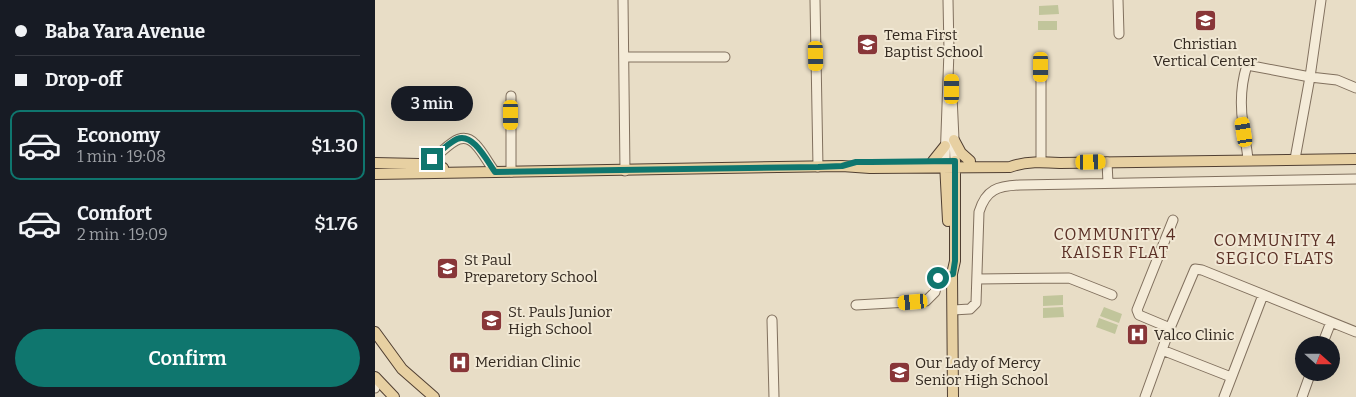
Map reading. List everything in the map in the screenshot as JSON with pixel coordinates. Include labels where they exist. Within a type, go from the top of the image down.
[{"type":"main road","points":[[932,164],[949,143],[961,152],[971,164]]},
{"type":"main road","points":[[375,174],[842,166],[870,168],[1009,161],[1021,163],[1356,159]]},
{"type":"main road","points":[[375,163],[419,164],[482,172]]},
{"type":"main road","points":[[932,164],[951,187]]},
{"type":"main road","points":[[950,164],[955,261],[953,274],[953,397]]},
{"type":"main road","points":[[951,187],[971,164]]},
{"type":"main road","points":[[375,332],[402,369],[434,397]]},
{"type":"main road","points":[[375,377],[393,397]]},
{"type":"street","points":[[623,0],[625,171]]},
{"type":"street","points":[[815,0],[818,167]]},
{"type":"street","points":[[948,0],[950,164]]},
{"type":"street","points":[[1118,0],[1119,34]]},
{"type":"street","points":[[1295,159],[1311,77],[1321,0]]},
{"type":"street","points":[[624,57],[725,57]]},
{"type":"street","points":[[1248,160],[1241,104],[1247,65],[1337,80],[1356,88]]},
{"type":"street","points":[[1041,67],[1041,162]]},
{"type":"street","points":[[511,96],[511,172]]},
{"type":"street","points":[[419,164],[432,159],[456,139],[463,138],[470,139],[477,146],[495,172]]},
{"type":"street","points":[[1107,162],[1108,183]]},
{"type":"street","points":[[953,310],[970,309],[976,304],[979,212],[984,199],[994,190],[1012,185],[1356,179]]},
{"type":"street","points":[[1170,328],[1139,315],[1137,310],[1173,220]]},
{"type":"street","points":[[1145,397],[1170,328],[1195,269],[1202,270],[1356,332]]},
{"type":"street","points":[[856,305],[930,299],[935,292],[939,276],[953,274]]},
{"type":"street","points":[[977,279],[1064,277],[1112,295]]},
{"type":"street","points":[[1224,397],[1263,295]]},
{"type":"street","points":[[772,320],[773,397]]},
{"type":"street","points":[[1326,336],[1331,322]]},
{"type":"street","points":[[1162,350],[1231,377]]},
{"type":"street","points":[[1301,397],[1307,381]]},
{"type":"green space","points":[[1058,5],[1059,14],[1039,15],[1039,6]]},
{"type":"green space","points":[[1038,21],[1057,21],[1057,30],[1038,30]]},
{"type":"green space","points":[[1063,295],[1063,305],[1043,306],[1043,296]]},
{"type":"green space","points":[[1063,307],[1064,317],[1043,318],[1043,308]]},
{"type":"green space","points":[[1104,307],[1122,314],[1119,323],[1100,316]]},
{"type":"green space","points":[[1099,318],[1118,325],[1115,334],[1096,327]]},
{"type":"place","name":"Christian Vertical Center","points":[[1205,21]]},
{"type":"place","name":"Tema First Baptist School","points":[[868,44]]},
{"type":"place","name":"St Paul Preparetory School","points":[[448,269]]},
{"type":"place","name":"St. Pauls Junior High School","points":[[492,321]]},
{"type":"place","name":"Valco Clinic","points":[[1138,335]]},
{"type":"place","name":"Meridian Clinic","points":[[459,362]]},
{"type":"place","name":"Our Lady of Mercy Senior High School","points":[[899,372]]},
{"type":"district","name":"COMMUNITY 4 KAISER FLAT","points":[[1115,243]]},
{"type":"district","name":"COMMUNITY 4 SEGICO FLATS","points":[[1275,249]]},
{"type":"route","points":[[432,159],[456,139],[463,138],[470,139],[477,146],[495,172],[818,167],[842,166],[856,162],[955,161],[955,261],[953,274],[939,276],[938,278]]}]
